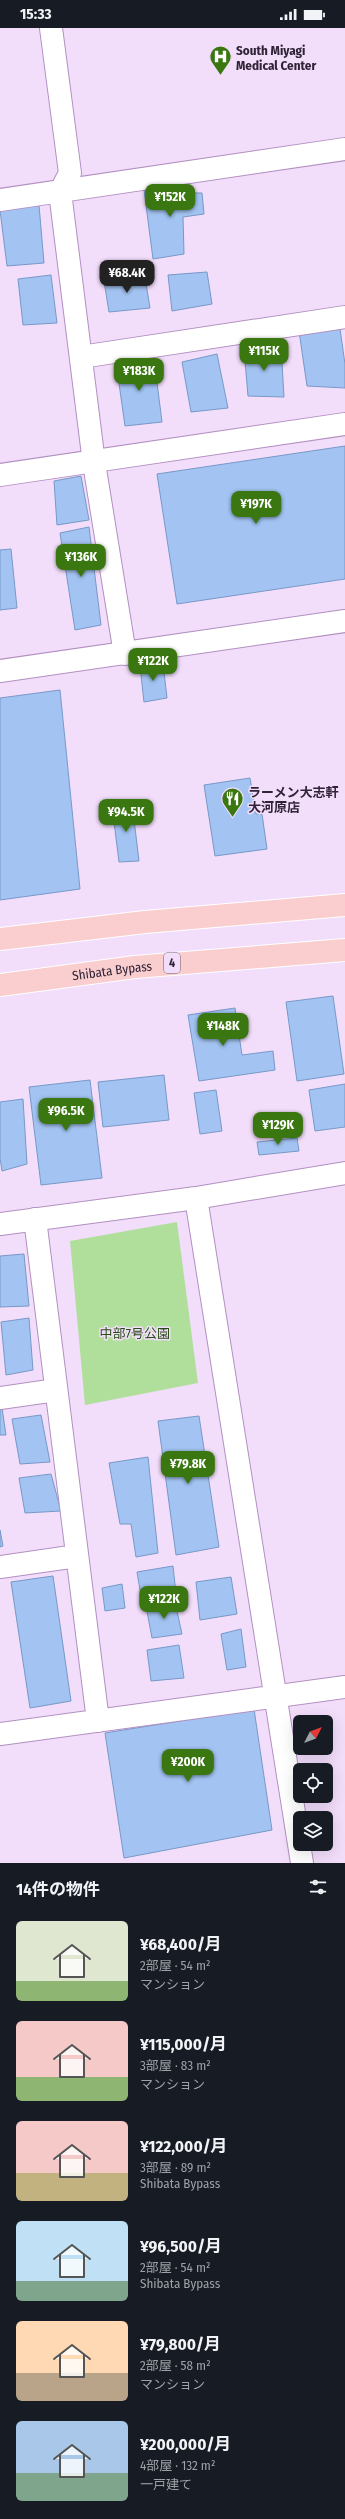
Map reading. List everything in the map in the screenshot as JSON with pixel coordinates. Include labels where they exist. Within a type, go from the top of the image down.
[{"type":"highway","points":[[0,938],[145,922],[345,905]]},
{"type":"highway","name":"Shibata Bypass","points":[[0,986],[135,967],[345,950]]},
{"type":"street","points":[[51,28],[70,173],[60,192],[94,463],[125,654]]},
{"type":"street","points":[[0,200],[345,149]]},
{"type":"street","points":[[81,357],[345,316]]},
{"type":"street","points":[[0,476],[345,424]]},
{"type":"street","points":[[0,671],[345,621]]},
{"type":"street","points":[[0,1224],[196,1198],[345,1173]]},
{"type":"street","points":[[196,1198],[302,1863]]},
{"type":"street","points":[[35,1219],[98,1721]]},
{"type":"street","points":[[0,1398],[56,1390]]},
{"type":"street","points":[[0,1567],[77,1556]]},
{"type":"street","points":[[0,1734],[345,1687]]},
{"type":"green space","name":"中部7号公園","points":[[177,1222],[198,1383],[85,1405],[70,1241]]},
{"type":"building","points":[[175,184],[178,193],[202,193],[204,214],[183,217],[184,254],[153,259],[144,190]]},
{"type":"building","points":[[39,205],[44,263],[7,266],[0,210]]},
{"type":"building","points":[[207,272],[212,304],[172,311],[168,275]]},
{"type":"building","points":[[51,275],[57,323],[23,325],[18,279]]},
{"type":"building","points":[[145,277],[150,308],[109,312],[104,281]]},
{"type":"building","points":[[340,329],[345,364],[345,388],[307,386],[299,331]]},
{"type":"building","points":[[281,346],[284,397],[248,396],[244,349]]},
{"type":"building","points":[[217,354],[228,408],[191,412],[182,362]]},
{"type":"building","points":[[154,359],[162,422],[125,426],[116,362]]},
{"type":"building","points":[[345,446],[345,579],[177,604],[157,474]]},
{"type":"building","points":[[81,476],[89,520],[57,525],[54,481]]},
{"type":"building","points":[[89,527],[101,625],[75,630],[60,533]]},
{"type":"building","points":[[11,549],[17,608],[0,610],[0,550]]},
{"type":"building","points":[[163,663],[167,698],[144,702],[140,666]]},
{"type":"building","points":[[60,690],[80,889],[0,900],[0,698]]},
{"type":"building","points":[[250,778],[256,814],[262,814],[267,849],[215,856],[204,785]]},
{"type":"building","points":[[132,803],[139,861],[119,862],[112,806]]},
{"type":"building","points":[[333,996],[344,1074],[297,1081],[286,1002]]},
{"type":"building","points":[[235,1008],[242,1055],[273,1051],[275,1070],[199,1081],[188,1015]]},
{"type":"building","points":[[164,1075],[169,1120],[103,1127],[98,1082]]},
{"type":"building","points":[[90,1080],[102,1178],[41,1185],[29,1087]]},
{"type":"building","points":[[345,1084],[345,1127],[315,1131],[309,1090]]},
{"type":"building","points":[[216,1090],[222,1131],[200,1134],[194,1093]]},
{"type":"building","points":[[23,1099],[27,1164],[2,1171],[0,1158],[0,1102]]},
{"type":"building","points":[[297,1138],[299,1151],[259,1155],[257,1142]]},
{"type":"building","points":[[24,1254],[29,1306],[0,1307],[0,1256]]},
{"type":"building","points":[[29,1318],[33,1370],[6,1375],[1,1322]]},
{"type":"building","points":[[0,1408],[2,1408],[6,1435],[0,1435]]},
{"type":"building","points":[[41,1415],[50,1462],[20,1464],[12,1419]]},
{"type":"building","points":[[199,1416],[219,1547],[176,1555],[158,1421]]},
{"type":"building","points":[[148,1457],[158,1553],[136,1557],[131,1524],[120,1524],[109,1463]]},
{"type":"building","points":[[51,1474],[61,1511],[25,1513],[19,1478]]},
{"type":"building","points":[[0,1530],[3,1546],[0,1547]]},
{"type":"building","points":[[173,1566],[176,1594],[141,1596],[137,1572]]},
{"type":"building","points":[[53,1576],[71,1701],[30,1708],[11,1582]]},
{"type":"building","points":[[231,1577],[237,1614],[200,1620],[196,1582]]},
{"type":"building","points":[[122,1584],[125,1608],[105,1611],[102,1588]]},
{"type":"building","points":[[175,1602],[182,1634],[152,1638],[146,1606]]},
{"type":"building","points":[[241,1629],[246,1667],[227,1670],[221,1634]]},
{"type":"building","points":[[179,1645],[184,1678],[151,1681],[147,1650]]},
{"type":"building","points":[[254,1709],[272,1830],[124,1858],[105,1733]]},
{"type":"place","name":"South Miyagi Medical Center","points":[[220,76]]},
{"type":"place","name":"ラーメン大志軒 大河原店","points":[[232,818]]}]
